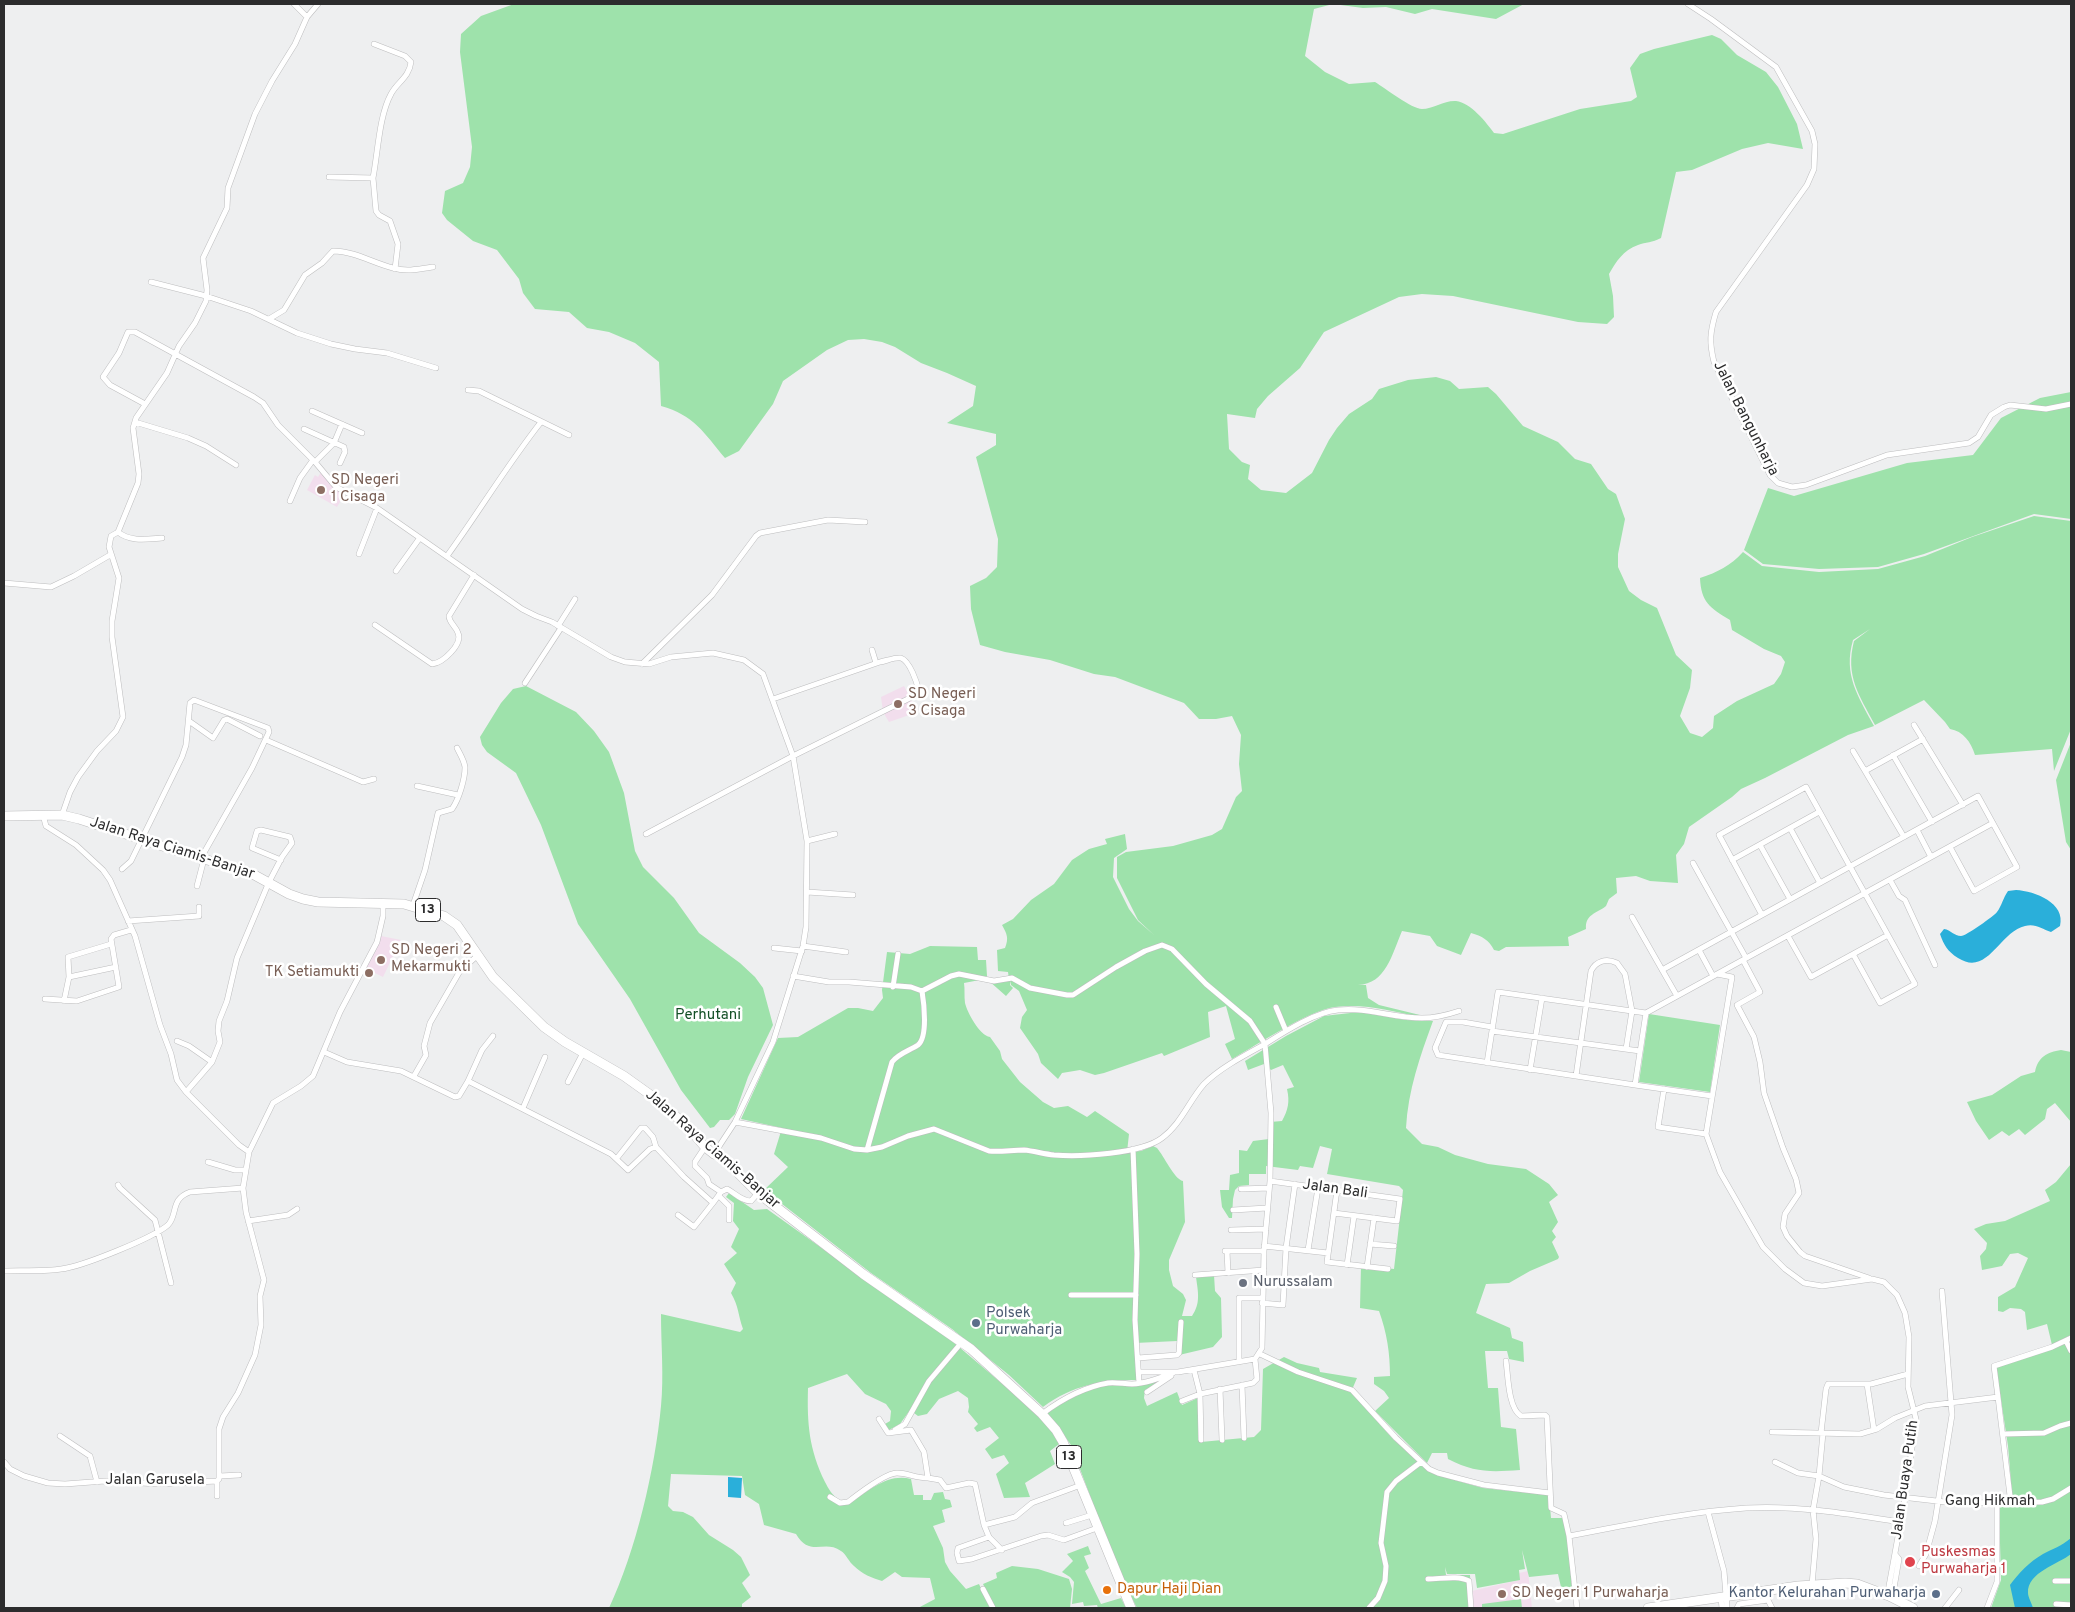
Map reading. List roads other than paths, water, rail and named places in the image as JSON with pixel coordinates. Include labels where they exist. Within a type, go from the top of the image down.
[{"type":"highway","name":"Jalan Raya Ciamis-Banjar","points":[[4,816],[62,815],[249,872],[289,894],[310,901],[413,905],[432,911],[452,921],[493,976],[534,1018],[554,1035],[624,1076],[652,1096],[686,1124],[705,1147],[722,1157],[758,1193],[863,1274],[962,1342],[1042,1414],[1060,1437],[1131,1608]]},
{"type":"highway","points":[[1648,1608],[1676,1606],[1812,1585],[1852,1583],[1890,1593],[1913,1608]]},
{"type":"street","points":[[294,4],[307,18]]},
{"type":"street","points":[[62,815],[70,792],[78,778],[97,751],[116,731],[123,717],[112,637],[112,622],[119,578],[116,566],[110,555],[110,541],[112,536],[118,532],[139,479],[133,428],[145,404],[167,373],[175,355],[201,312],[206,296],[204,258],[227,208],[228,188],[255,114],[272,81],[295,44],[307,18],[318,4]]},
{"type":"street","name":"Jalan Bangunharja","points":[[1688,4],[1711,18],[1776,67],[1812,131],[1815,144],[1814,169],[1807,186],[1716,312],[1711,330],[1710,345],[1714,362],[1770,475],[1778,483],[1792,487],[1806,485],[1887,455],[1969,443],[1978,437],[1992,415],[2010,405],[2046,409],[2071,404]]},
{"type":"street","points":[[374,44],[405,56],[411,62],[403,81],[391,92],[385,112],[373,178],[376,211],[379,215],[390,221],[398,244],[396,269]]},
{"type":"street","points":[[330,177],[373,178]]},
{"type":"street","points":[[269,319],[284,310],[305,275],[322,263],[333,251],[349,253],[396,269],[408,270],[433,267]]},
{"type":"street","points":[[151,282],[206,296],[251,311],[297,333],[332,344],[387,353],[436,368]]},
{"type":"street","points":[[145,404],[110,385],[103,377],[121,350],[126,333],[135,332],[263,403],[278,425],[314,461],[336,487],[377,508],[522,609],[559,627],[617,660],[641,664],[671,657],[713,653],[738,658],[752,664],[763,674],[793,756],[807,841],[807,921],[802,949],[775,1036],[735,1122],[714,1154]]},
{"type":"street","points":[[468,390],[480,391],[570,435]]},
{"type":"street","points":[[312,411],[362,433]]},
{"type":"street","points":[[135,422],[188,438],[206,446],[236,465]]},
{"type":"street","points":[[447,556],[510,462],[541,422]]},
{"type":"street","points":[[290,501],[300,478],[314,461],[334,443],[342,424]]},
{"type":"street","points":[[304,429],[345,448],[340,463]]},
{"type":"street","points":[[359,554],[377,508]]},
{"type":"street","points":[[641,664],[712,595],[760,533],[828,520],[865,522]]},
{"type":"street","points":[[118,532],[126,537],[137,539],[162,538]]},
{"type":"street","points":[[396,571],[419,539]]},
{"type":"street","points":[[4,583],[51,587],[80,573],[110,555]]},
{"type":"street","points":[[375,625],[432,664],[440,662],[459,640],[459,634],[449,620],[449,616],[474,575]]},
{"type":"street","points":[[526,683],[575,599]]},
{"type":"street","points":[[872,650],[876,663]]},
{"type":"street","points":[[646,834],[793,756],[914,696],[919,691],[905,660],[898,658],[876,663],[773,699]]},
{"type":"street","points":[[122,869],[131,861],[182,757],[186,745],[190,703],[195,700],[268,728],[269,732],[252,768],[203,859],[196,886]]},
{"type":"street","points":[[189,722],[213,738],[224,720],[227,719],[260,736]]},
{"type":"street","points":[[1914,725],[1963,805]]},
{"type":"street","points":[[1865,771],[1923,739]]},
{"type":"street","points":[[266,740],[363,782],[374,779]]},
{"type":"street","points":[[413,905],[425,870],[438,813],[452,809],[458,795],[465,769],[463,758],[457,748]]},
{"type":"street","points":[[1853,751],[1904,837]]},
{"type":"street","points":[[1893,755],[1932,822]]},
{"type":"street","points":[[417,786],[458,795]]},
{"type":"street","points":[[1762,915],[1718,835],[1806,788],[1915,984],[1880,1003],[1853,954]]},
{"type":"street","points":[[1662,970],[1978,796],[2018,867],[1974,891],[1950,847]]},
{"type":"street","points":[[1732,860],[1820,812]]},
{"type":"street","points":[[43,815],[46,826],[76,845],[103,870],[114,888],[144,964],[160,1025],[171,1054],[175,1077],[186,1092],[238,1145],[249,1152]]},
{"type":"street","points":[[1487,1063],[1498,992],[1646,1013],[1993,823]]},
{"type":"street","points":[[1790,828],[1820,883]]},
{"type":"street","points":[[186,1092],[212,1062],[220,1042],[219,1021],[227,1001],[237,958],[269,882],[280,860],[290,847],[291,838],[261,830],[257,831],[252,848],[280,860]]},
{"type":"street","points":[[1917,830],[1931,857]]},
{"type":"street","points":[[807,841],[835,834]]},
{"type":"street","points":[[1760,845],[1790,899]]},
{"type":"street","points":[[1693,864],[1732,932],[1760,992],[1737,1005],[1754,1037],[1760,1062],[1764,1093],[1796,1179],[1799,1193],[1785,1214],[1784,1227],[1787,1236],[1806,1256],[1872,1279]]},
{"type":"street","points":[[1890,880],[1899,896],[1905,900],[1935,965]]},
{"type":"street","points":[[807,892],[853,895]]},
{"type":"street","name":"Jalan Garusela","points":[[4,1462],[10,1469],[24,1476],[48,1483],[159,1484],[219,1479],[219,1429],[238,1393],[254,1355],[261,1325],[260,1296],[264,1278],[248,1221],[243,1188],[249,1152],[273,1104],[310,1079],[324,1052],[340,1012],[377,942],[383,916],[383,903]]},
{"type":"street","points":[[128,921],[199,916],[199,908]]},
{"type":"street","points":[[1632,916],[1677,996]]},
{"type":"street","points":[[45,999],[77,1001],[118,988],[111,944],[114,935],[131,930]]},
{"type":"street","points":[[1788,936],[1811,977],[1888,935]]},
{"type":"street","points":[[64,1001],[70,978],[68,957],[111,944]]},
{"type":"street","points":[[793,976],[823,982],[911,987],[922,991],[951,976],[959,974],[994,981],[1012,978],[1030,988],[1063,995],[1073,995],[1116,967],[1145,951],[1162,945],[1172,949],[1206,984],[1250,1021],[1265,1044],[1271,1113],[1270,1181],[1264,1248],[1262,1348],[1260,1354],[1255,1359],[1178,1372],[1139,1372]]},
{"type":"street","points":[[774,948],[846,952]]},
{"type":"street","points":[[1699,950],[1715,975]]},
{"type":"street","points":[[893,987],[898,954]]},
{"type":"street","points":[[414,1076],[426,1055],[424,1046],[428,1027],[460,971],[477,956]]},
{"type":"street","points":[[1576,1076],[1592,968],[1600,962],[1610,960],[1617,963],[1624,971],[1632,1011],[1626,1049]]},
{"type":"street","points":[[1734,965],[1706,1134],[1720,1172],[1763,1247],[1785,1269],[1804,1283],[1822,1286],[1872,1279]]},
{"type":"street","points":[[70,978],[116,966]]},
{"type":"street","points":[[1715,975],[1732,977]]},
{"type":"street","points":[[867,1150],[892,1062],[897,1056],[917,1046],[923,1037],[925,1018],[922,991]]},
{"type":"street","points":[[1530,1070],[1542,998]]},
{"type":"street","points":[[1276,1007],[1286,1031]]},
{"type":"street","points":[[735,1122],[820,1138],[867,1150],[882,1148],[908,1136],[934,1128],[997,1152],[1020,1150],[1060,1155],[1133,1149],[1152,1144],[1162,1138],[1179,1122],[1204,1084],[1224,1069],[1286,1031],[1326,1012],[1361,1009],[1420,1018],[1434,1018],[1459,1011]]},
{"type":"street","points":[[1635,1085],[1646,1013]]},
{"type":"street","points":[[1640,1051],[1536,1037],[1447,1021],[1444,1023],[1435,1048],[1440,1056],[1712,1096]]},
{"type":"street","points":[[324,1052],[347,1062],[397,1070],[414,1076],[455,1097],[459,1096],[482,1050],[493,1036]]},
{"type":"street","points":[[177,1041],[189,1046],[212,1062]]},
{"type":"street","points":[[568,1082],[583,1053]]},
{"type":"street","points":[[523,1108],[545,1057]]},
{"type":"street","points":[[468,1081],[616,1158],[626,1169],[630,1170],[650,1149],[656,1147]]},
{"type":"street","points":[[1664,1089],[1658,1127],[1706,1134]]},
{"type":"street","points":[[616,1158],[641,1128],[645,1128],[653,1137],[656,1147],[684,1177],[713,1202]]},
{"type":"street","points":[[705,1147],[695,1162],[695,1166],[729,1206],[729,1220]]},
{"type":"street","points":[[1133,1149],[1137,1254],[1135,1320],[1139,1383]]},
{"type":"street","points":[[208,1162],[235,1170],[245,1170]]},
{"type":"street","name":"Jalan Bali","points":[[1270,1181],[1400,1199],[1397,1221],[1374,1218]]},
{"type":"street","points":[[1239,1361],[1238,1300],[1241,1297],[1283,1305],[1286,1248],[1295,1184]]},
{"type":"street","points":[[118,1185],[155,1220],[171,1283]]},
{"type":"street","points":[[4,1271],[63,1269],[111,1253],[159,1231],[170,1222],[179,1198],[184,1194],[243,1188]]},
{"type":"street","points":[[1241,1189],[1269,1188]]},
{"type":"street","points":[[1308,1250],[1318,1188]]},
{"type":"street","points":[[678,1215],[690,1226],[696,1227],[713,1202],[728,1189],[739,1198],[748,1201],[751,1201],[758,1193]]},
{"type":"street","points":[[1337,1190],[1327,1262],[1388,1270]]},
{"type":"street","points":[[1234,1210],[1267,1208]]},
{"type":"street","points":[[248,1221],[288,1215],[297,1209]]},
{"type":"street","points":[[1334,1213],[1374,1218],[1367,1267]]},
{"type":"street","points":[[1346,1264],[1354,1216]]},
{"type":"street","points":[[1230,1230],[1266,1229]]},
{"type":"street","points":[[1370,1244],[1394,1246]]},
{"type":"street","points":[[1228,1273],[1226,1251],[1286,1248],[1328,1253]]},
{"type":"street","points":[[1196,1276],[1264,1270]]},
{"type":"street","name":"Jalan Buaya Putih","points":[[1872,1279],[1884,1282],[1892,1288],[1906,1316],[1909,1395],[1916,1419],[1905,1498],[1889,1586],[1890,1593]]},
{"type":"street","points":[[1919,1566],[1930,1540],[1939,1502],[1951,1423],[1942,1291]]},
{"type":"street","points":[[1071,1294],[1136,1295]]},
{"type":"street","points":[[1138,1358],[1177,1355],[1179,1353],[1180,1322]]},
{"type":"street","points":[[2011,1504],[2004,1434],[1994,1366],[2052,1347],[2069,1339],[2071,1351]]},
{"type":"street","points":[[888,1433],[905,1424],[930,1381],[962,1342]]},
{"type":"street","points":[[1260,1354],[1298,1372],[1352,1390],[1396,1438],[1428,1469],[1484,1485],[1550,1493]]},
{"type":"street","points":[[1182,1401],[1200,1394],[1253,1382],[1257,1379],[1255,1359]]},
{"type":"street","points":[[1506,1361],[1514,1407],[1517,1414],[1525,1416],[1545,1415],[1547,1417],[1551,1508],[1564,1514],[1569,1536],[1577,1608]]},
{"type":"street","points":[[1194,1370],[1200,1394],[1202,1440]]},
{"type":"street","points":[[1042,1414],[1056,1403],[1101,1385],[1139,1383],[1178,1372]]},
{"type":"street","points":[[1146,1392],[1178,1372]]},
{"type":"street","points":[[1812,1585],[1816,1539],[1814,1510],[1828,1384],[1867,1384],[1882,1382],[1908,1374]]},
{"type":"street","points":[[1867,1384],[1874,1430]]},
{"type":"street","points":[[1242,1385],[1244,1438]]},
{"type":"street","points":[[1220,1389],[1222,1440]]},
{"type":"street","points":[[1772,1432],[1854,1435],[1874,1430],[1895,1418],[1932,1404],[1998,1397]]},
{"type":"street","points":[[879,1419],[888,1433]]},
{"type":"street","points":[[2004,1434],[2044,1434],[2071,1423]]},
{"type":"street","points":[[888,1433],[911,1430],[924,1452],[928,1478]]},
{"type":"street","points":[[60,1436],[90,1456],[97,1482]]},
{"type":"street","points":[[1369,1608],[1378,1598],[1385,1581],[1386,1566],[1381,1542],[1388,1492],[1396,1481],[1421,1462]]},
{"type":"street","name":"Gang Hikmah","points":[[1775,1462],[1798,1473],[1819,1476],[1844,1487],[1939,1502],[1997,1504],[2042,1502],[2053,1499],[2071,1488]]},
{"type":"street","points":[[830,1497],[840,1502],[848,1502],[894,1473],[907,1474],[915,1478],[940,1480],[946,1488],[973,1483],[979,1495],[984,1525],[989,1537],[1002,1550]]},
{"type":"street","points":[[217,1496],[219,1479],[239,1475]]},
{"type":"street","points":[[984,1525],[1015,1517],[1032,1503],[1081,1484]]},
{"type":"street","points":[[1987,1608],[1997,1582],[1997,1504]]},
{"type":"street","points":[[1569,1536],[1658,1519],[1755,1508],[1848,1513],[1901,1522]]},
{"type":"street","points":[[1708,1512],[1724,1571],[1722,1608]]},
{"type":"street","points":[[1066,1523],[1092,1515]]},
{"type":"street","points":[[989,1537],[958,1548],[959,1561],[1002,1550],[1048,1534],[1064,1540],[1098,1528]]},
{"type":"street","points":[[1428,1579],[1453,1578],[1469,1581],[1471,1608]]},
{"type":"street","points":[[2054,1581],[2071,1581]]},
{"type":"street","points":[[983,1588],[993,1608]]},
{"type":"street","points":[[1945,1608],[1959,1590]]},
{"type":"street","points":[[1723,1598],[1728,1608]]},
{"type":"street","points":[[1737,1608],[1739,1604],[1768,1600],[1772,1604],[1772,1608]]},
{"type":"street","points":[[2056,1604],[2071,1605]]},
{"type":"water","points":[[2016,890],[2040,896],[2054,905],[2061,918],[2060,926],[2051,932],[2032,925],[2025,926],[2008,936],[1986,958],[1977,962],[1968,962],[1958,958],[1949,950],[1940,934],[1944,929],[1959,936],[1968,933],[1997,912],[2008,891]]},
{"type":"water","points":[[728,1477],[742,1478],[741,1498],[728,1497]]},
{"type":"water","points":[[2071,1538],[2071,1554],[2038,1574],[2029,1586],[2028,1595],[2033,1608],[2015,1608],[2010,1585],[2013,1581],[2033,1561]]},
{"type":"place","name":"SD Negeri 1 Cisaga","points":[[321,490]]},
{"type":"place","name":"SD Negeri 3 Cisaga","points":[[898,704]]},
{"type":"place","name":"SD Negeri 2 Mekarmukti","points":[[381,960]]},
{"type":"place","name":"TK Setiamukti","points":[[369,973]]},
{"type":"place","name":"Nurussalam","points":[[1243,1283]]},
{"type":"place","name":"Polsek Purwaharja","points":[[976,1323]]},
{"type":"place","name":"Puskesmas Purwaharja 1","points":[[1910,1562]]},
{"type":"place","name":"Dapur Haji Dian","points":[[1107,1590]]},
{"type":"place","name":"SD Negeri 1 Purwaharja","points":[[1502,1594]]},
{"type":"place","name":"Kantor Kelurahan Purwaharja","points":[[1936,1594]]},
{"type":"park label","name":"Perhutani","points":[[708,1016]]}]
